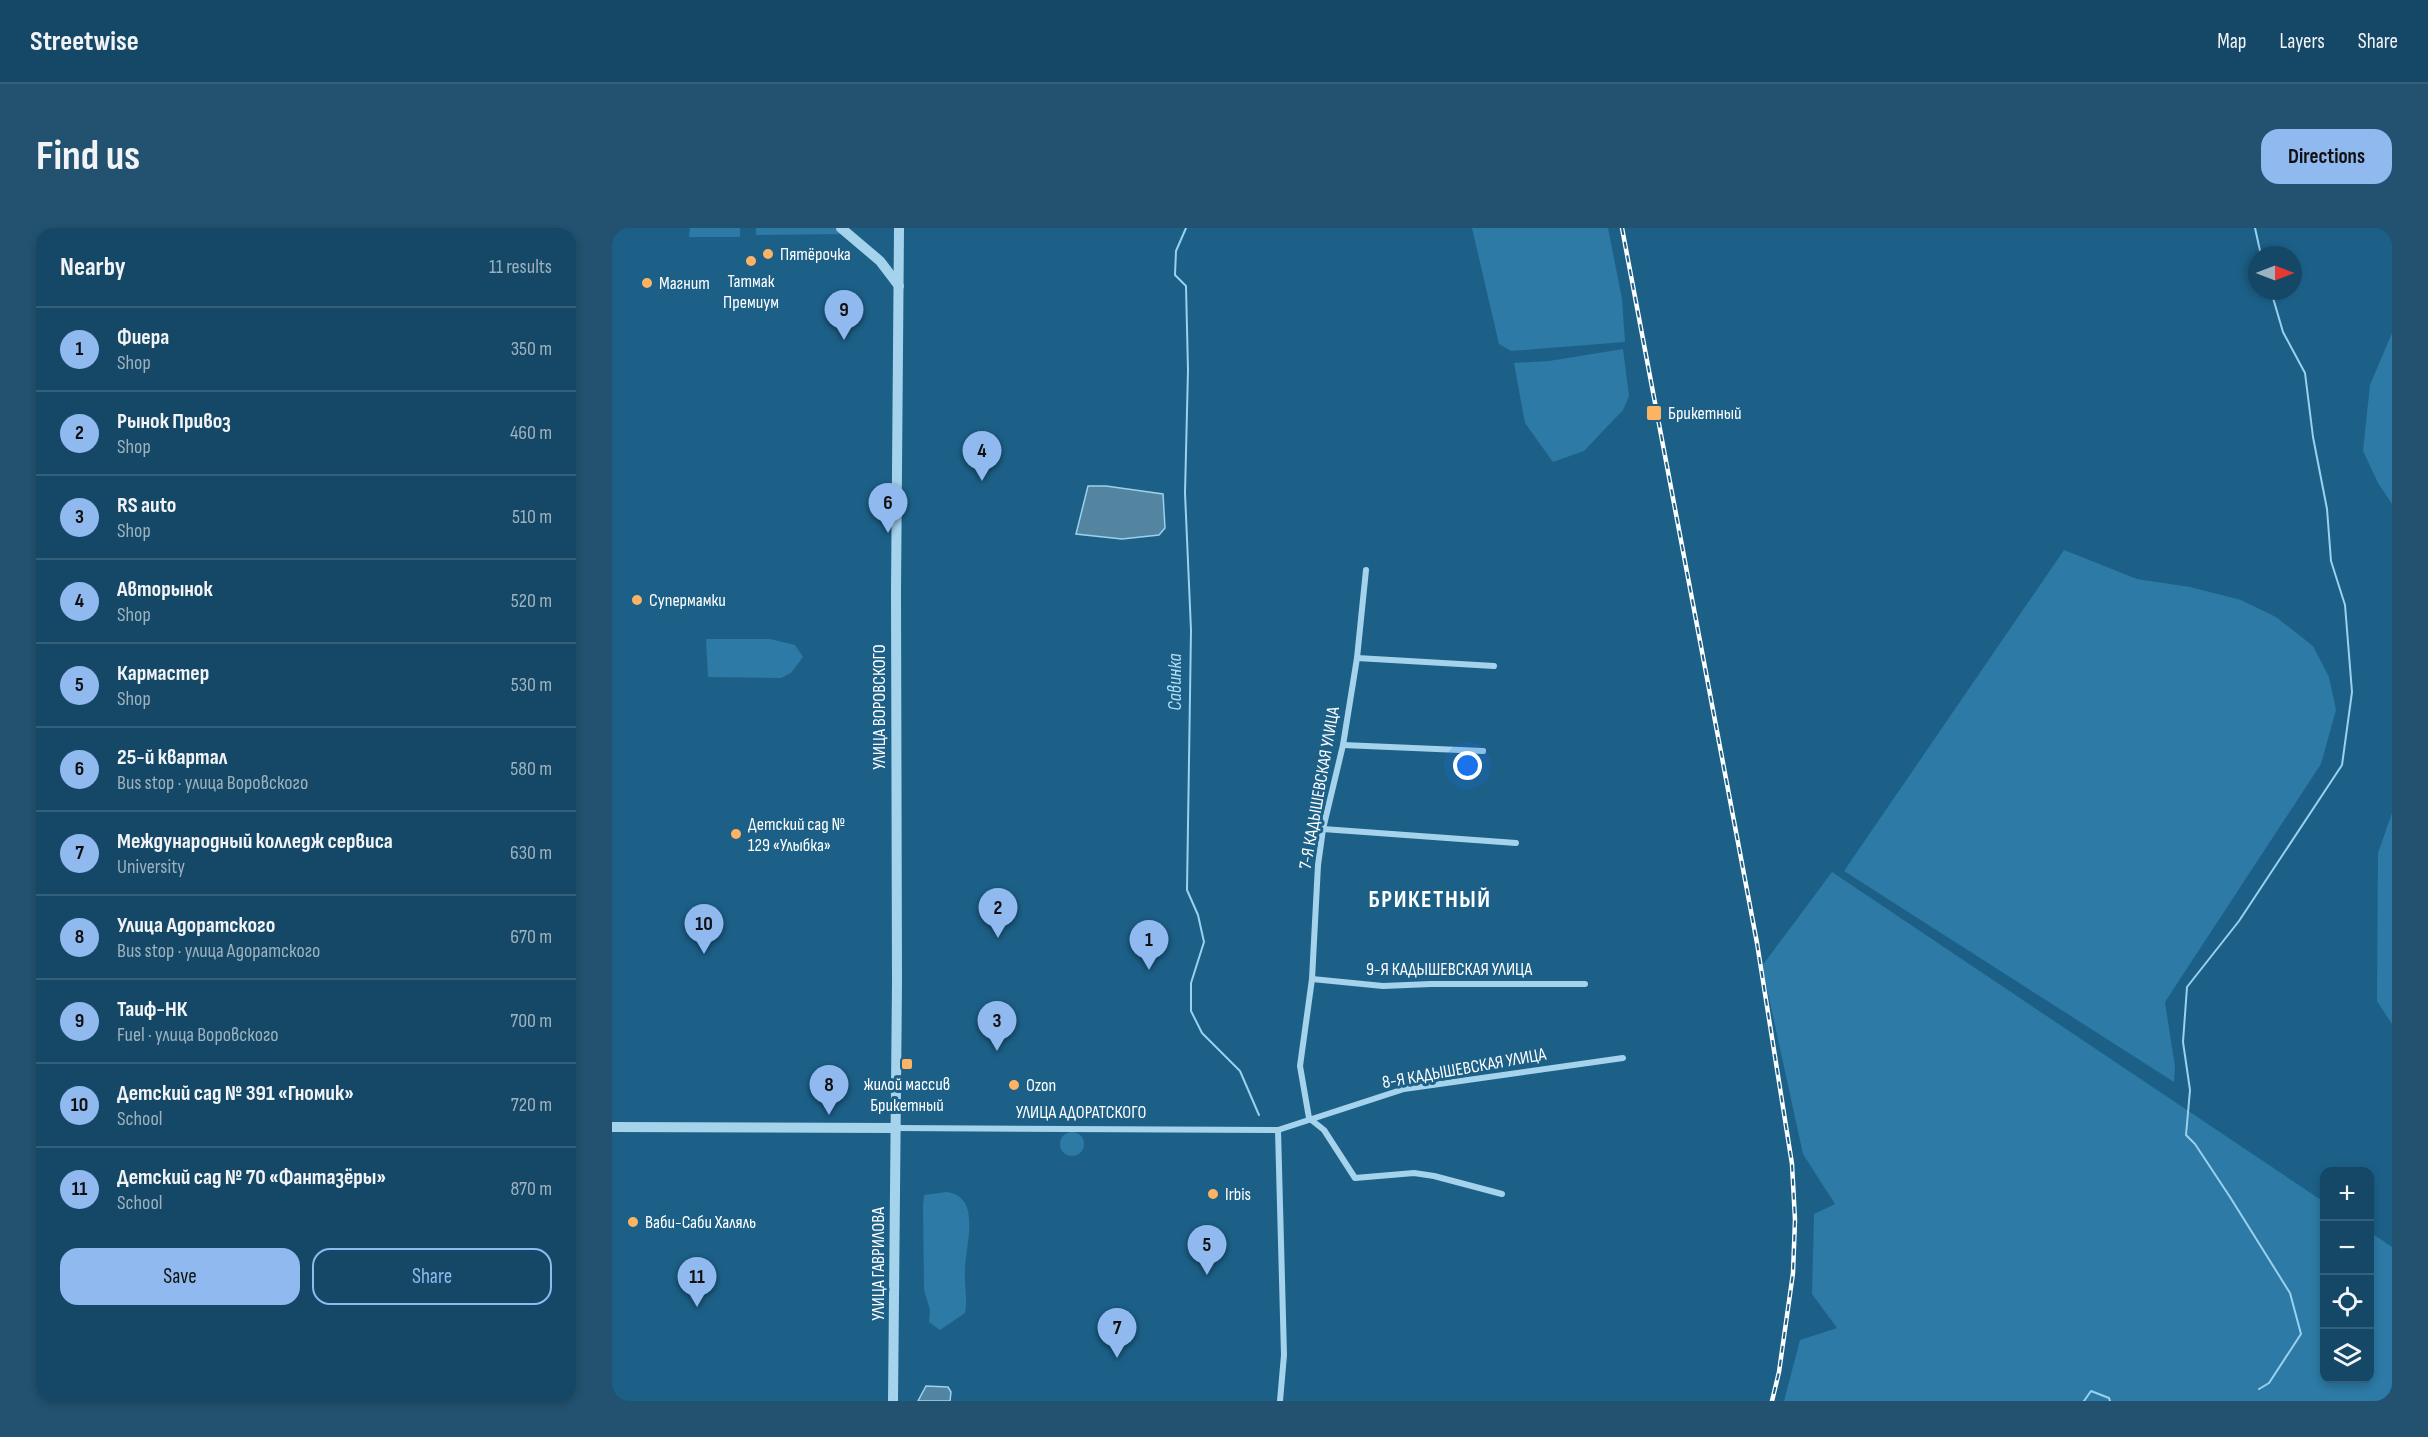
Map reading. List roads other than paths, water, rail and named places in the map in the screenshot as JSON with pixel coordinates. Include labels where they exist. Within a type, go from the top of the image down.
[{"type":"street","points":[[841,228],[880,261],[899,286]]},
{"type":"street","name":"УЛИЦА ВОРОВСКОГО","points":[[896,1128],[896,582],[899,228]]},
{"type":"street","points":[[880,261],[888,262],[899,249]]},
{"type":"street","name":"7-Я КАДЫШЕВСКАЯ УЛИЦА","points":[[1309,1118],[1300,1066],[1312,979],[1318,865],[1323,829],[1343,745],[1357,658],[1366,570]]},
{"type":"street","points":[[1357,658],[1494,666]]},
{"type":"street","points":[[1343,745],[1483,751]]},
{"type":"street","points":[[1323,829],[1516,843]]},
{"type":"street","name":"9-Я КАДЫШЕВСКАЯ УЛИЦА","points":[[1312,979],[1383,986],[1585,984]]},
{"type":"street","name":"8-Я КАДЫШЕВСКАЯ УЛИЦА","points":[[1278,1130],[1309,1118],[1404,1089],[1623,1058]]},
{"type":"street","points":[[1309,1118],[1324,1130],[1355,1178],[1414,1173],[1502,1194]]},
{"type":"street","name":"УЛИЦА АДОРАТСКОГО","points":[[612,1127],[1278,1130]]},
{"type":"street","name":"УЛИЦА ГАВРИЛОВА","points":[[893,1401],[896,1128]]},
{"type":"street","points":[[1278,1130],[1284,1355],[1280,1401]]},
{"type":"waterway","name":"Савинка","points":[[1186,228],[1176,251],[1175,275],[1186,286],[1188,370],[1185,493],[1191,630],[1187,890],[1198,915],[1204,942],[1191,983],[1191,1011],[1202,1033],[1240,1071],[1259,1115]]},
{"type":"waterway","points":[[2255,228],[2259,246]]},
{"type":"waterway","points":[[2259,1389],[2269,1383],[2301,1334],[2290,1293],[2230,1197],[2195,1144],[2186,1135],[2190,1090],[2183,1042],[2187,987],[2239,921],[2342,765],[2352,692],[2345,605],[2331,561],[2327,509],[2313,437],[2305,373],[2283,332],[2274,300]]},
{"type":"waterway","points":[[2084,1401],[2091,1391],[2109,1398],[2110,1401]]},
{"type":"railway","points":[[1622,228],[1757,943],[1792,1164],[1795,1220],[1793,1273],[1779,1372],[1772,1401]]},
{"type":"place","name":"Пятёрочка","points":[[768,254]]},
{"type":"place","name":"Татмак Премиум","points":[[751,261]]},
{"type":"place","name":"Магнит","points":[[647,283]]},
{"type":"place","name":"Таиф-НК","points":[[844,340]]},
{"type":"place","name":"Брикетный","points":[[1654,413]]},
{"type":"place","name":"Авторынок","points":[[982,481]]},
{"type":"place","name":"25-й квартал","points":[[888,533]]},
{"type":"place","name":"Супермамки","points":[[637,600]]},
{"type":"place","name":"Детский сад № 129 «Улыбка»","points":[[736,834]]},
{"type":"place","name":"Рынок Привоз","points":[[998,938]]},
{"type":"place","name":"Детский сад № 391 «Гномик»","points":[[704,954]]},
{"type":"place","name":"Фиера","points":[[1149,970]]},
{"type":"place","name":"RS auto","points":[[997,1051]]},
{"type":"place","name":"жилой массив Брикетный","points":[[907,1064]]},
{"type":"place","name":"Ozon","points":[[1014,1085]]},
{"type":"place","name":"Улица Адоратского","points":[[829,1115]]},
{"type":"place","name":"Irbis","points":[[1213,1194]]},
{"type":"place","name":"Ваби-Саби Халяль","points":[[633,1222]]},
{"type":"place","name":"Кармастер","points":[[1207,1275]]},
{"type":"place","name":"Детский сад № 70 «Фантазёры»","points":[[697,1307]]},
{"type":"place","name":"Международный колледж сервиса","points":[[1117,1358]]},
{"type":"district","name":"БРИКЕТНЫЙ","points":[[1430,899]]}]
